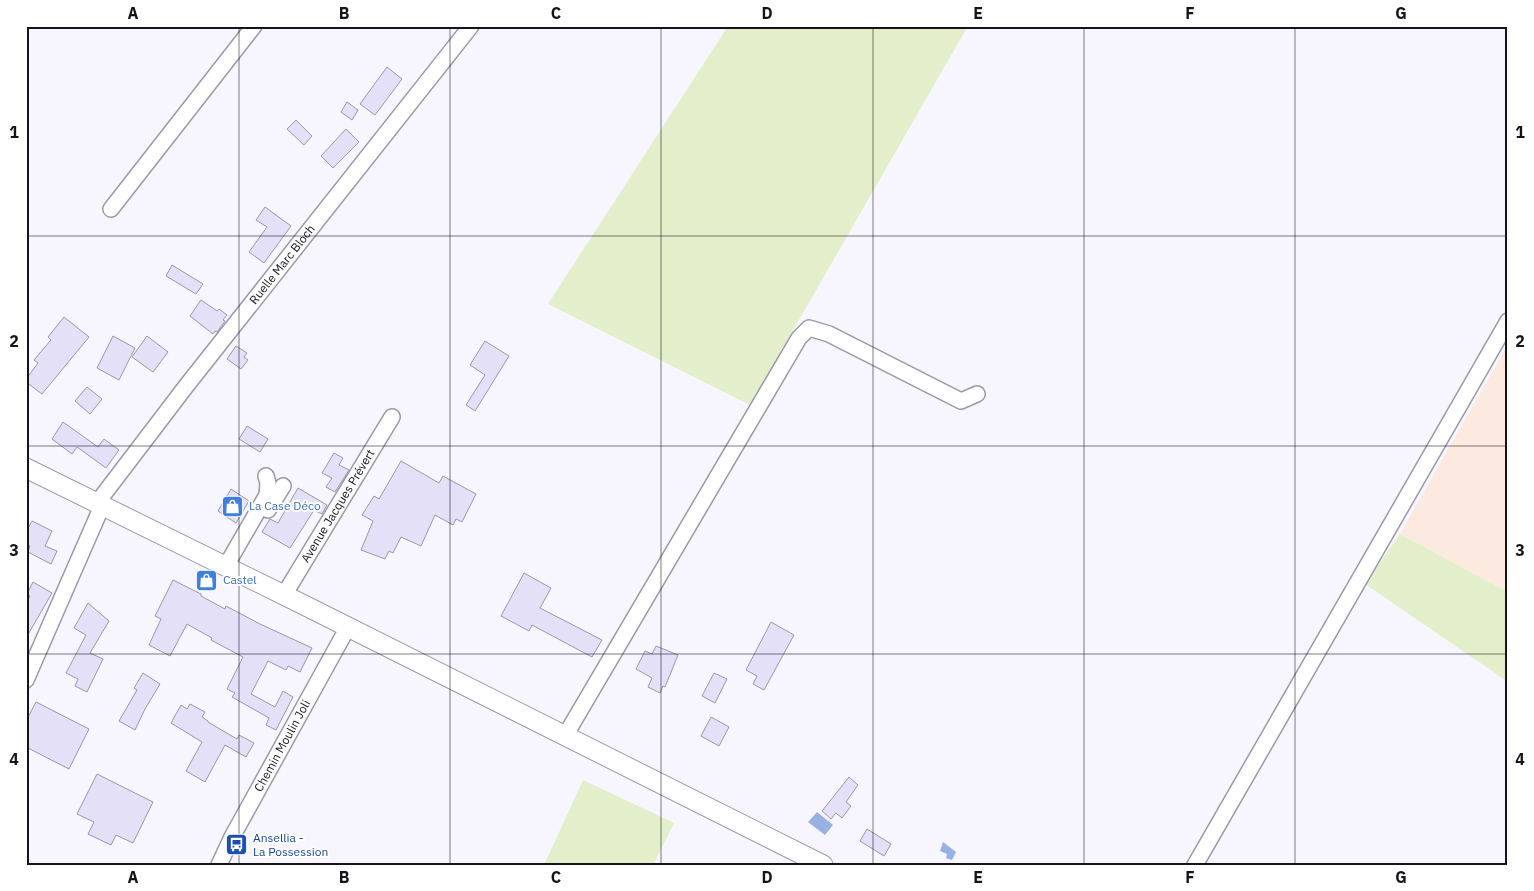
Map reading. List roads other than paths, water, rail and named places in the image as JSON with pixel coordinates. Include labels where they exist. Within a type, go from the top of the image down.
[{"type":"main road","points":[[26,468],[823,865]]},
{"type":"street","points":[[111,209],[254,26]]},
{"type":"street","name":"Ruelle Marc Bloch","points":[[26,680],[100,504],[186,385],[471,26]]},
{"type":"street","points":[[1195,865],[1508,321]]},
{"type":"street","points":[[565,736],[799,338],[809,328],[829,334],[961,401],[977,394]]},
{"type":"street","name":"Avenue Jacques Prévert","points":[[284,595],[392,417]]},
{"type":"street","points":[[230,568],[267,495],[268,483],[266,476]]},
{"type":"street","points":[[230,568],[283,486]]},
{"type":"street","name":"Chemin Moulin Joli","points":[[219,865],[237,828],[348,627]]},
{"type":"water","points":[[817,812],[833,825],[825,835],[808,822]]},
{"type":"water","points":[[943,842],[956,852],[952,860],[946,858],[947,854],[940,851]]},
{"type":"place","name":"La Case Déco","points":[[233,506]]},
{"type":"place","name":"Castel","points":[[207,580]]},
{"type":"place","name":"Ansellia - La Possession","points":[[237,845]]}]
